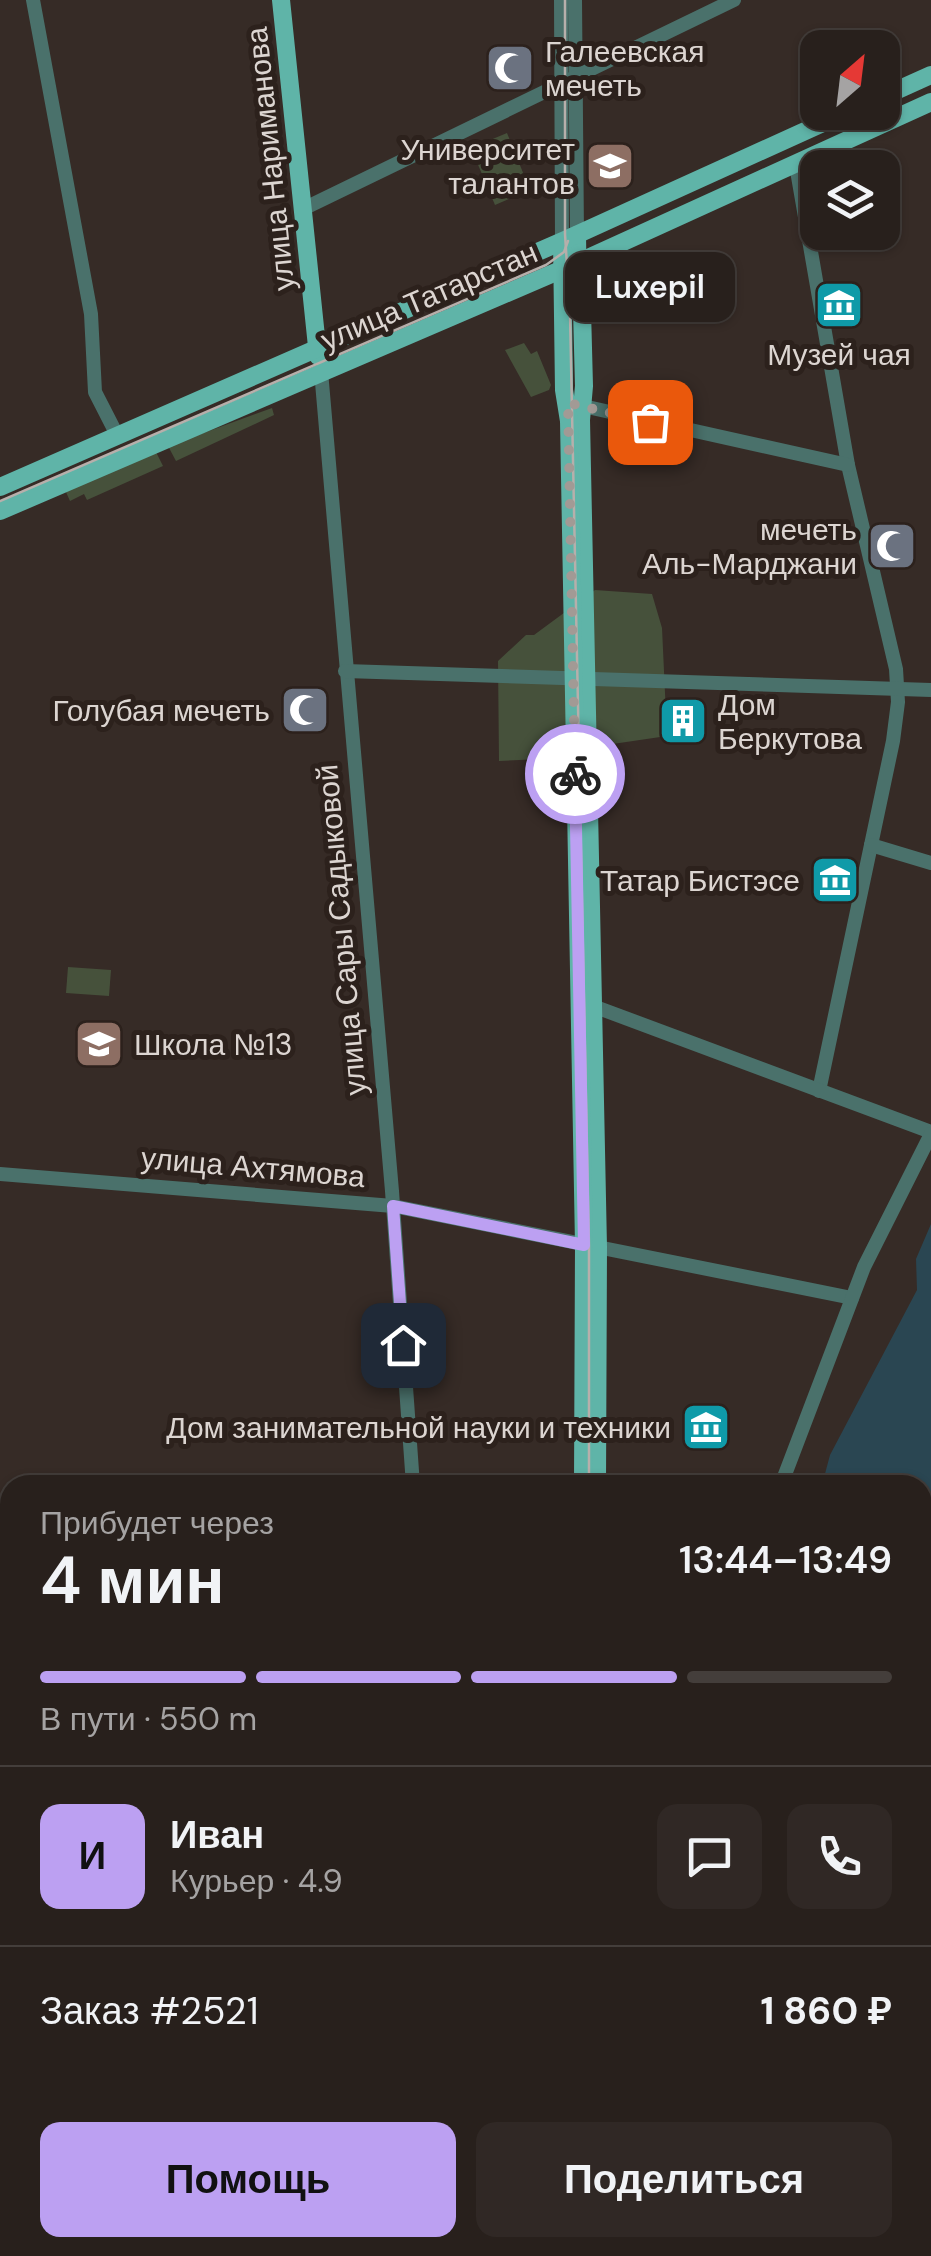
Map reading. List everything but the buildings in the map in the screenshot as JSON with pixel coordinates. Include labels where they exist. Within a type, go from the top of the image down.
[{"type":"main road","name":"улица Нариманова","points":[[281,0],[320,371]]},
{"type":"main road","points":[[900,88],[931,75]]},
{"type":"main road","name":"улица Татарстан","points":[[0,511],[570,266],[931,102]]},
{"type":"main road","name":"улица Татарстан","points":[[0,487],[808,130]]},
{"type":"main road","points":[[569,238],[570,266],[582,310],[575,404],[597,1475]]},
{"type":"main road","points":[[583,1475],[591,1246]]},
{"type":"street","points":[[33,0],[92,314],[95,392],[117,435]]},
{"type":"street","points":[[560,0],[569,82]]},
{"type":"street","points":[[569,238],[569,82],[574,0]]},
{"type":"street","points":[[305,208],[734,0]]},
{"type":"street","points":[[796,165],[848,465],[899,689],[892,741],[820,1091]]},
{"type":"street","name":"улица Сары Садыковой","points":[[320,371],[393,1206],[412,1475]]},
{"type":"street","points":[[575,404],[848,465]]},
{"type":"street","points":[[345,671],[924,690]]},
{"type":"street","points":[[871,845],[931,863]]},
{"type":"street","points":[[586,1003],[931,1133],[864,1268],[786,1475]]},
{"type":"street","name":"улица Ахтямова","points":[[0,1174],[393,1206],[852,1298]]},
{"type":"green space","points":[[507,133],[530,190],[495,205],[471,148]]},
{"type":"green space","points":[[524,343],[531,354],[537,351],[551,385],[549,390],[531,397],[505,350]]},
{"type":"green space","points":[[272,408],[274,415],[176,461],[168,446]]},
{"type":"green space","points":[[155,450],[163,466],[87,500],[84,494],[70,501],[66,492]]},
{"type":"green space","points":[[595,590],[652,594],[662,628],[667,736],[565,751],[565,758],[499,761],[498,661],[526,635],[534,635]]},
{"type":"green space","points":[[68,967],[111,970],[109,996],[66,993]]},
{"type":"water","points":[[931,1224],[931,1475],[825,1475],[830,1455],[917,1290],[916,1259]]},
{"type":"tram line","points":[[565,0],[565,234],[570,313],[589,1246],[589,1475]]},
{"type":"tram line","points":[[0,501],[546,265],[564,252],[568,241]]},
{"type":"way so far","points":[[575,774],[568,403],[650,422]]},
{"type":"place","name":"Галеевская мечеть","points":[[510,68]]},
{"type":"place","name":"Университет талантов","points":[[610,166]]},
{"type":"place","name":"Музей чая","points":[[839,305]]},
{"type":"place","name":"Luxepil","points":[[650,422]]},
{"type":"place","name":"мечеть Аль-Марджани","points":[[892,546]]},
{"type":"place","name":"Голубая мечеть","points":[[305,710]]},
{"type":"place","name":"Дом Беркутова","points":[[683,721]]},
{"type":"place","name":"Татар Бистэсе","points":[[835,880]]},
{"type":"place","name":"Школа №13","points":[[99,1044]]},
{"type":"place","name":"Дом занимательной науки и техники","points":[[706,1427]]},
{"type":"route","points":[[403,1345],[393,1206],[584,1245],[575,774]]}]
